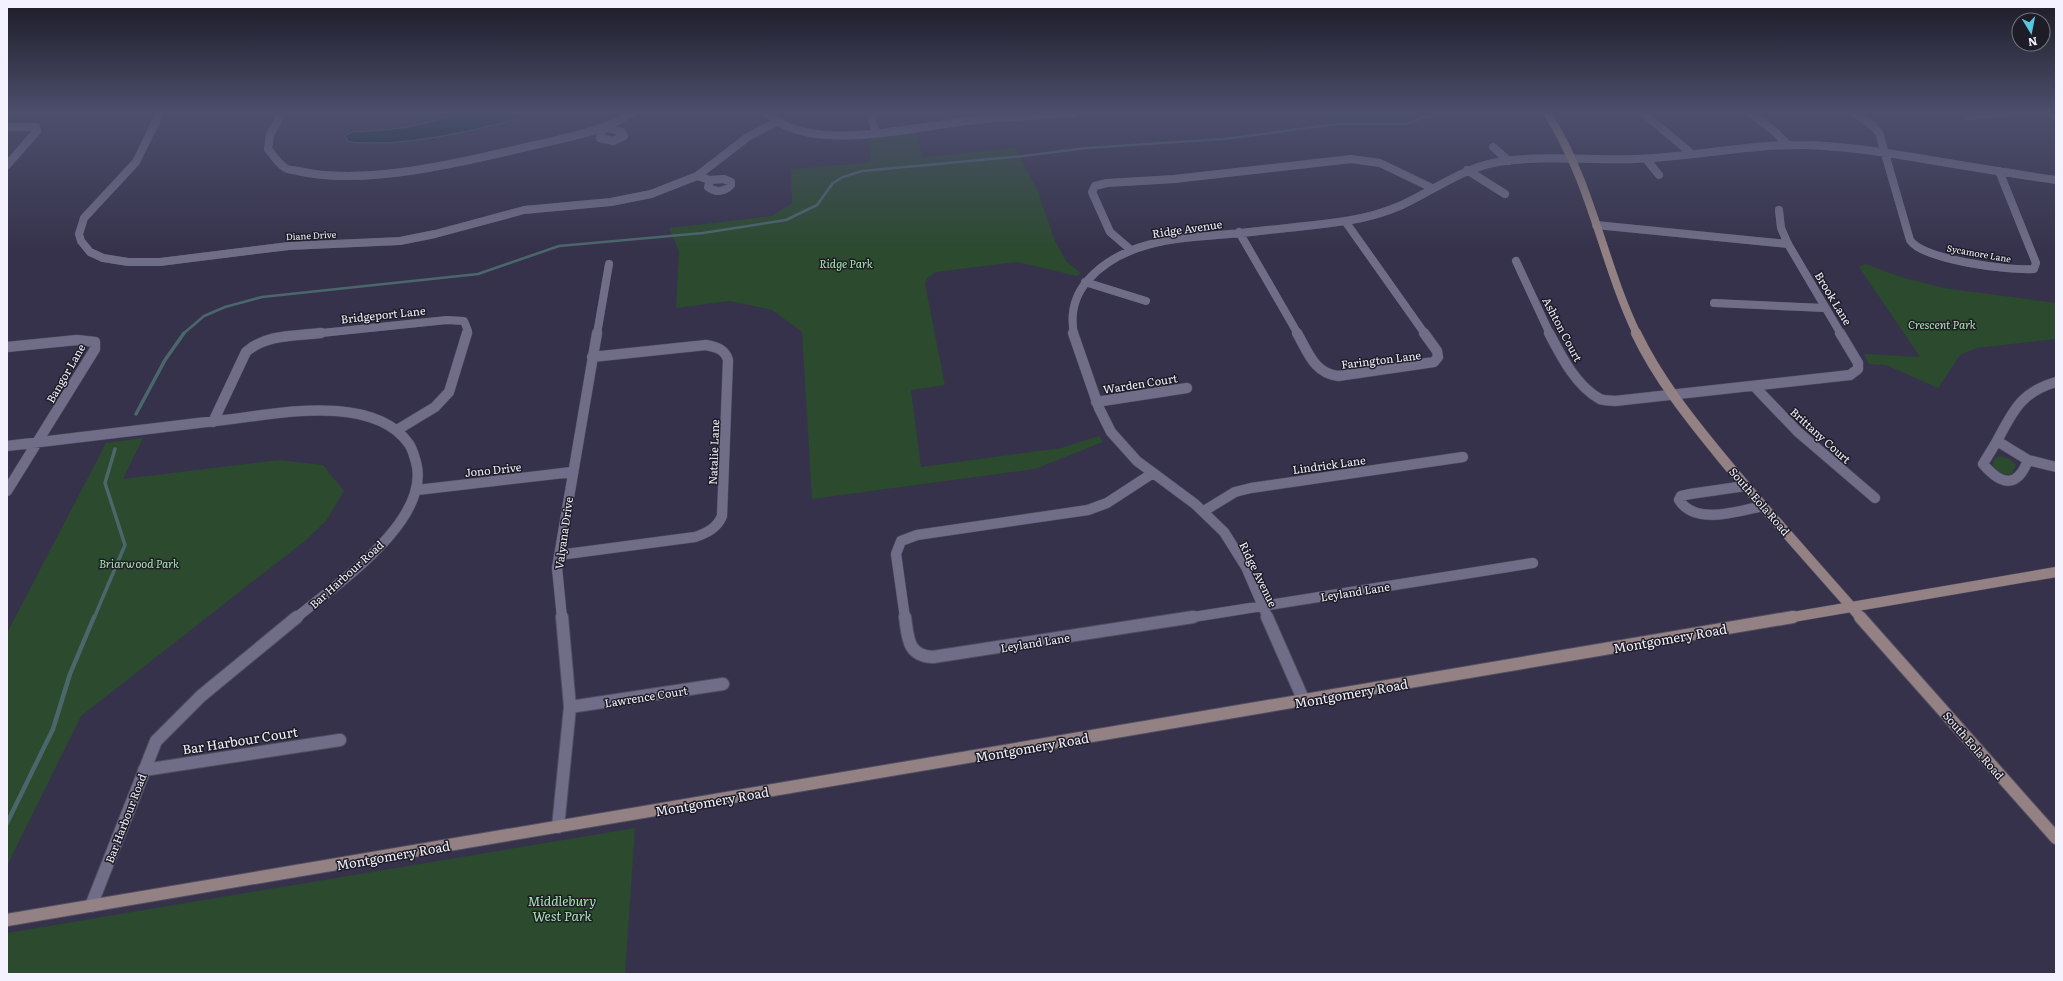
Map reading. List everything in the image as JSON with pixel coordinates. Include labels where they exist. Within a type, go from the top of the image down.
[{"type":"street","name":"Diane Drive","points":[[138,159],[84,218],[80,227],[81,241],[90,252],[96,255],[115,260],[144,263],[289,246],[400,241],[436,234],[524,210],[597,204],[638,197],[666,189],[697,176],[719,159]]},
{"type":"street","points":[[274,159],[284,167],[294,171],[329,177],[367,176],[420,169],[466,159]]},
{"type":"street","points":[[1131,250],[1108,229],[1092,192],[1095,186],[1107,183],[1174,179],[1351,159],[1380,164],[1432,188]]},
{"type":"street","name":"South Eola Road","points":[[1574,159],[1628,315],[1654,364],[1673,395],[1705,438],[1763,506],[2056,838]]},
{"type":"street","points":[[1646,159],[1659,175]]},
{"type":"street","name":"Ridge Avenue","points":[[1304,701],[1236,547],[1223,530],[1204,511],[1132,456],[1118,441],[1106,423],[1096,402],[1072,327],[1073,306],[1085,282],[1103,266],[1131,250],[1167,241],[1345,221],[1391,209],[1467,170],[1509,161],[1646,159]]},
{"type":"street","name":"Sycamore Lane","points":[[1888,159],[1910,240],[1916,247],[1928,253],[1943,257],[2018,270],[2034,269],[2036,263],[1999,171]]},
{"type":"street","name":"Ridge Avenue","points":[[1922,159],[2056,180]]},
{"type":"street","points":[[1467,170],[1505,194]]},
{"type":"street","points":[[697,176],[710,180]]},
{"type":"street","name":"Brook Lane","points":[[1673,395],[1842,377],[1855,372],[1858,369],[1858,363],[1788,244],[1781,228],[1779,210]]},
{"type":"street","name":"Farington Lane","points":[[1239,232],[1318,369],[1329,375],[1338,376],[1434,362],[1438,356],[1435,348],[1345,221]]},
{"type":"street","points":[[1596,225],[1788,244]]},
{"type":"street","name":"Ashton Court","points":[[1516,261],[1562,356],[1586,390],[1601,399],[1615,401],[1673,395]]},
{"type":"street","name":"Valyana Drive","points":[[558,828],[570,707],[557,578],[559,555],[572,472],[609,264]]},
{"type":"street","points":[[1085,282],[1146,300]]},
{"type":"street","points":[[1714,303],[1825,308]]},
{"type":"street","name":"Bridgeport Lane","points":[[213,422],[246,352],[255,344],[275,338],[447,320],[464,321],[468,331],[449,392],[435,407],[397,430]]},
{"type":"street","name":"Bangor Lane","points":[[7,347],[77,340],[95,342],[94,349],[7,491]]},
{"type":"street","name":"Natalie Lane","points":[[559,555],[695,537],[712,529],[720,521],[722,516],[728,360],[725,352],[721,349],[706,346],[592,357]]},
{"type":"street","points":[[2028,460],[2021,475],[2016,479],[2008,480],[1994,475],[1983,464],[1998,441],[2019,402],[2026,394],[2038,387],[2056,382]]},
{"type":"street","name":"Brittany Court","points":[[1754,386],[1798,432],[1875,498]]},
{"type":"street","name":"Warden Court","points":[[1096,402],[1187,388]]},
{"type":"street","name":"Bar Harbour Road","points":[[7,446],[303,411],[331,410],[372,417],[397,430],[412,448],[416,459],[418,474],[416,490],[403,518],[377,549],[171,722],[156,741],[91,906]]},
{"type":"street","points":[[1998,441],[2028,460],[2056,467]]},
{"type":"street","name":"Lindrick Lane","points":[[1204,511],[1235,492],[1251,488],[1463,457]]},
{"type":"street","name":"Jono Drive","points":[[416,490],[572,472]]},
{"type":"street","name":"Leyland Lane","points":[[1153,473],[1107,503],[1088,510],[917,535],[901,541],[896,554],[909,642],[912,651],[924,657],[938,657],[1533,563]]},
{"type":"street","points":[[1746,486],[1690,494],[1681,496],[1679,500],[1683,508],[1696,515],[1763,506]]},
{"type":"street","name":"Montgomery Road","points":[[7,920],[558,828],[2056,572]]},
{"type":"street","name":"Lawrence Court","points":[[570,707],[723,684]]},
{"type":"street","name":"Bar Harbour Court","points":[[144,770],[340,740]]},
{"type":"green space","name":"Ridge Park","points":[[870,159],[1021,159],[1037,189],[1055,241],[1066,261],[1081,273],[1077,276],[1017,262],[936,272],[927,278],[925,284],[945,385],[911,390],[921,467],[1061,448],[1099,436],[1103,442],[1035,469],[812,499],[802,332],[772,310],[730,301],[676,308],[679,251],[669,228],[772,216],[792,203],[791,169],[871,162]]},
{"type":"green space","name":"Crescent Park","points":[[1865,264],[1904,278],[1944,288],[2056,303],[2056,339],[1977,348],[1960,355],[1938,388],[1886,365],[1869,364],[1864,354],[1920,357],[1859,267]]},
{"type":"green space","name":"Briarwood Park","points":[[143,438],[123,479],[278,460],[323,465],[344,491],[326,521],[306,540],[81,716],[7,866],[7,633],[106,443]]},
{"type":"green space","points":[[2000,456],[2009,459],[2016,464],[2012,475],[2001,474],[1992,467],[1994,459]]},
{"type":"green space","name":"Middlebury West Park","points":[[635,828],[625,974],[7,974],[7,933]]},
{"type":"waterway","points":[[184,333],[204,316],[225,307],[262,297],[478,274],[559,246],[703,233],[786,220],[817,205],[833,183],[843,177],[862,171],[994,159]]},
{"type":"waterway","points":[[136,414],[165,360],[184,333]]},
{"type":"waterway","points":[[94,618],[125,545],[105,483],[115,449]]},
{"type":"waterway","points":[[7,823],[53,729],[70,674],[94,617]]}]
